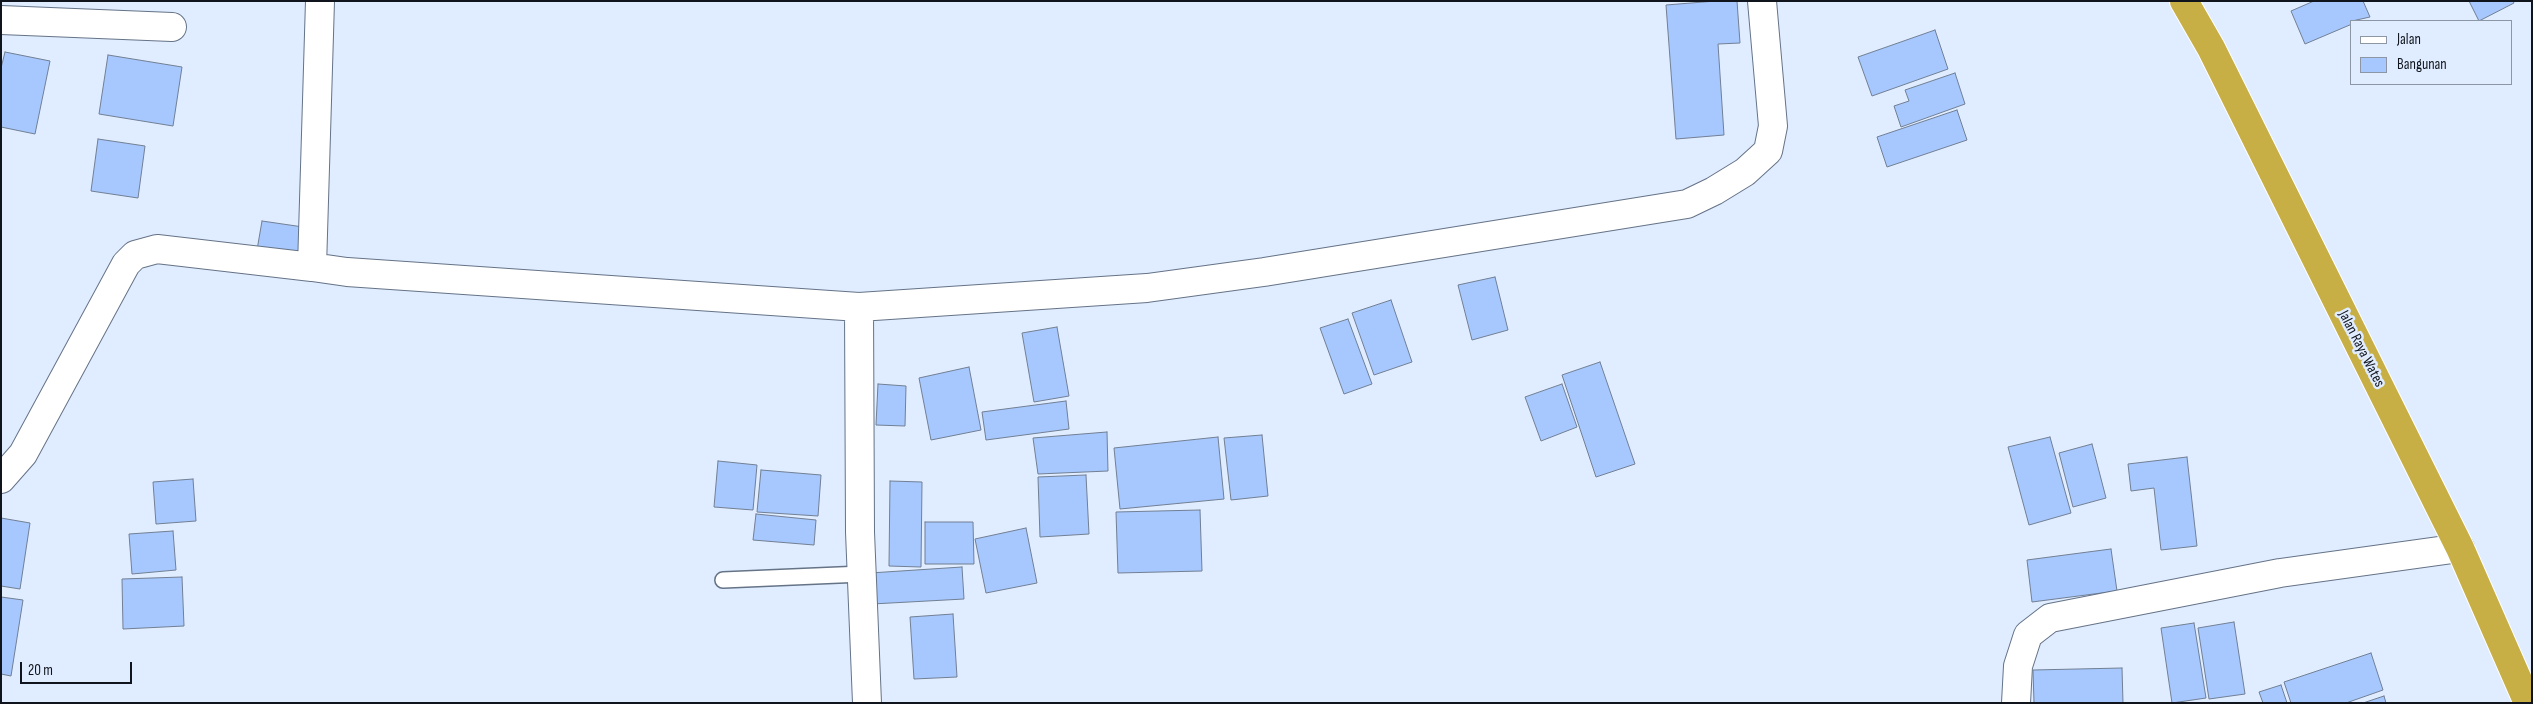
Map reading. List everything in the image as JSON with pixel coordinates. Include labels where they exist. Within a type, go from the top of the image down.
[{"type":"highway","name":"Jalan Raya Wates","points":[[2184,1],[2211,48],[2460,548],[2528,703]]},
{"type":"street","points":[[312,267],[320,1]]},
{"type":"street","points":[[1,479],[22,454],[126,264],[135,255],[157,249],[347,272],[860,307],[1147,288],[1264,272],[1687,204],[1714,191],[1745,172],[1768,151],[1773,126],[1762,1]]},
{"type":"street","points":[[1,20],[172,27]]},
{"type":"street","points":[[860,307],[862,574],[867,703]]},
{"type":"street","points":[[2016,703],[2018,666],[2028,635],[2050,618],[2280,573],[2460,548]]},
{"type":"lane","points":[[723,580],[862,574]]},
{"type":"building","points":[[1737,1],[1740,43],[1718,44],[1724,135],[1676,139],[1666,5]]},
{"type":"building","points":[[2314,1],[2363,1],[2370,17],[2350,20],[2350,25],[2305,44],[2291,11]]},
{"type":"building","points":[[2469,1],[2513,1],[2514,3],[2478,20]]},
{"type":"building","points":[[1935,30],[1948,69],[1872,96],[1858,57]]},
{"type":"building","points":[[5,52],[50,61],[35,134],[1,127],[1,68]]},
{"type":"building","points":[[108,55],[182,67],[173,126],[99,114]]},
{"type":"building","points":[[1955,73],[1965,104],[1901,127],[1894,106],[1909,101],[1905,90]]},
{"type":"building","points":[[1957,110],[1967,140],[1887,167],[1877,137]]},
{"type":"building","points":[[98,139],[145,146],[138,198],[91,191]]},
{"type":"building","points":[[262,221],[310,228],[306,257],[257,250]]},
{"type":"building","points":[[1495,277],[1508,330],[1472,340],[1458,285]]},
{"type":"building","points":[[1391,300],[1412,362],[1374,375],[1352,313]]},
{"type":"building","points":[[1348,319],[1372,384],[1344,394],[1320,328]]},
{"type":"building","points":[[1057,327],[1069,396],[1034,402],[1022,333]]},
{"type":"building","points":[[1600,362],[1635,464],[1596,477],[1562,375]]},
{"type":"building","points":[[969,367],[981,430],[931,440],[919,378]]},
{"type":"building","points":[[878,384],[906,386],[905,426],[876,425]]},
{"type":"building","points":[[1562,384],[1577,427],[1541,441],[1525,397]]},
{"type":"building","points":[[1066,401],[1069,429],[986,440],[982,412]]},
{"type":"building","points":[[1107,432],[1108,471],[1038,474],[1033,438]]},
{"type":"building","points":[[1262,435],[1268,496],[1231,500],[1224,438]]},
{"type":"building","points":[[1218,437],[1224,499],[1120,509],[1114,448]]},
{"type":"building","points":[[2050,437],[2071,513],[2029,525],[2008,447]]},
{"type":"building","points":[[2092,444],[2106,498],[2073,507],[2059,453]]},
{"type":"building","points":[[2187,457],[2197,546],[2161,550],[2154,488],[2131,491],[2128,464]]},
{"type":"building","points":[[718,461],[757,465],[753,510],[714,507]]},
{"type":"building","points":[[761,470],[821,475],[818,516],[757,512]]},
{"type":"building","points":[[1086,475],[1089,534],[1040,537],[1038,477]]},
{"type":"building","points":[[193,479],[196,521],[156,524],[153,482]]},
{"type":"building","points":[[890,481],[922,482],[921,567],[889,566]]},
{"type":"building","points":[[1200,510],[1202,571],[1118,573],[1116,512]]},
{"type":"building","points":[[756,514],[816,520],[814,545],[753,540]]},
{"type":"building","points":[[1,518],[30,523],[20,589],[1,586]]},
{"type":"building","points":[[925,522],[973,522],[974,564],[925,564]]},
{"type":"building","points":[[1026,528],[1037,583],[986,593],[975,539]]},
{"type":"building","points":[[173,531],[176,570],[132,574],[129,534]]},
{"type":"building","points":[[2111,549],[2117,591],[2032,602],[2027,560]]},
{"type":"building","points":[[962,567],[964,599],[872,604],[870,573]]},
{"type":"building","points":[[182,577],[184,626],[123,629],[122,579]]},
{"type":"building","points":[[1,597],[23,600],[11,676],[1,674]]},
{"type":"building","points":[[953,614],[957,677],[914,679],[910,617]]},
{"type":"building","points":[[2234,622],[2245,694],[2209,699],[2198,628]]},
{"type":"building","points":[[2194,623],[2206,698],[2172,703],[2161,628]]},
{"type":"building","points":[[2371,653],[2383,690],[2346,703],[2291,703],[2284,682]]},
{"type":"building","points":[[2122,668],[2123,703],[2034,703],[2033,670]]},
{"type":"building","points":[[2281,685],[2287,703],[2263,703],[2259,692]]},
{"type":"building","points":[[2384,696],[2386,703],[2363,703]]}]
